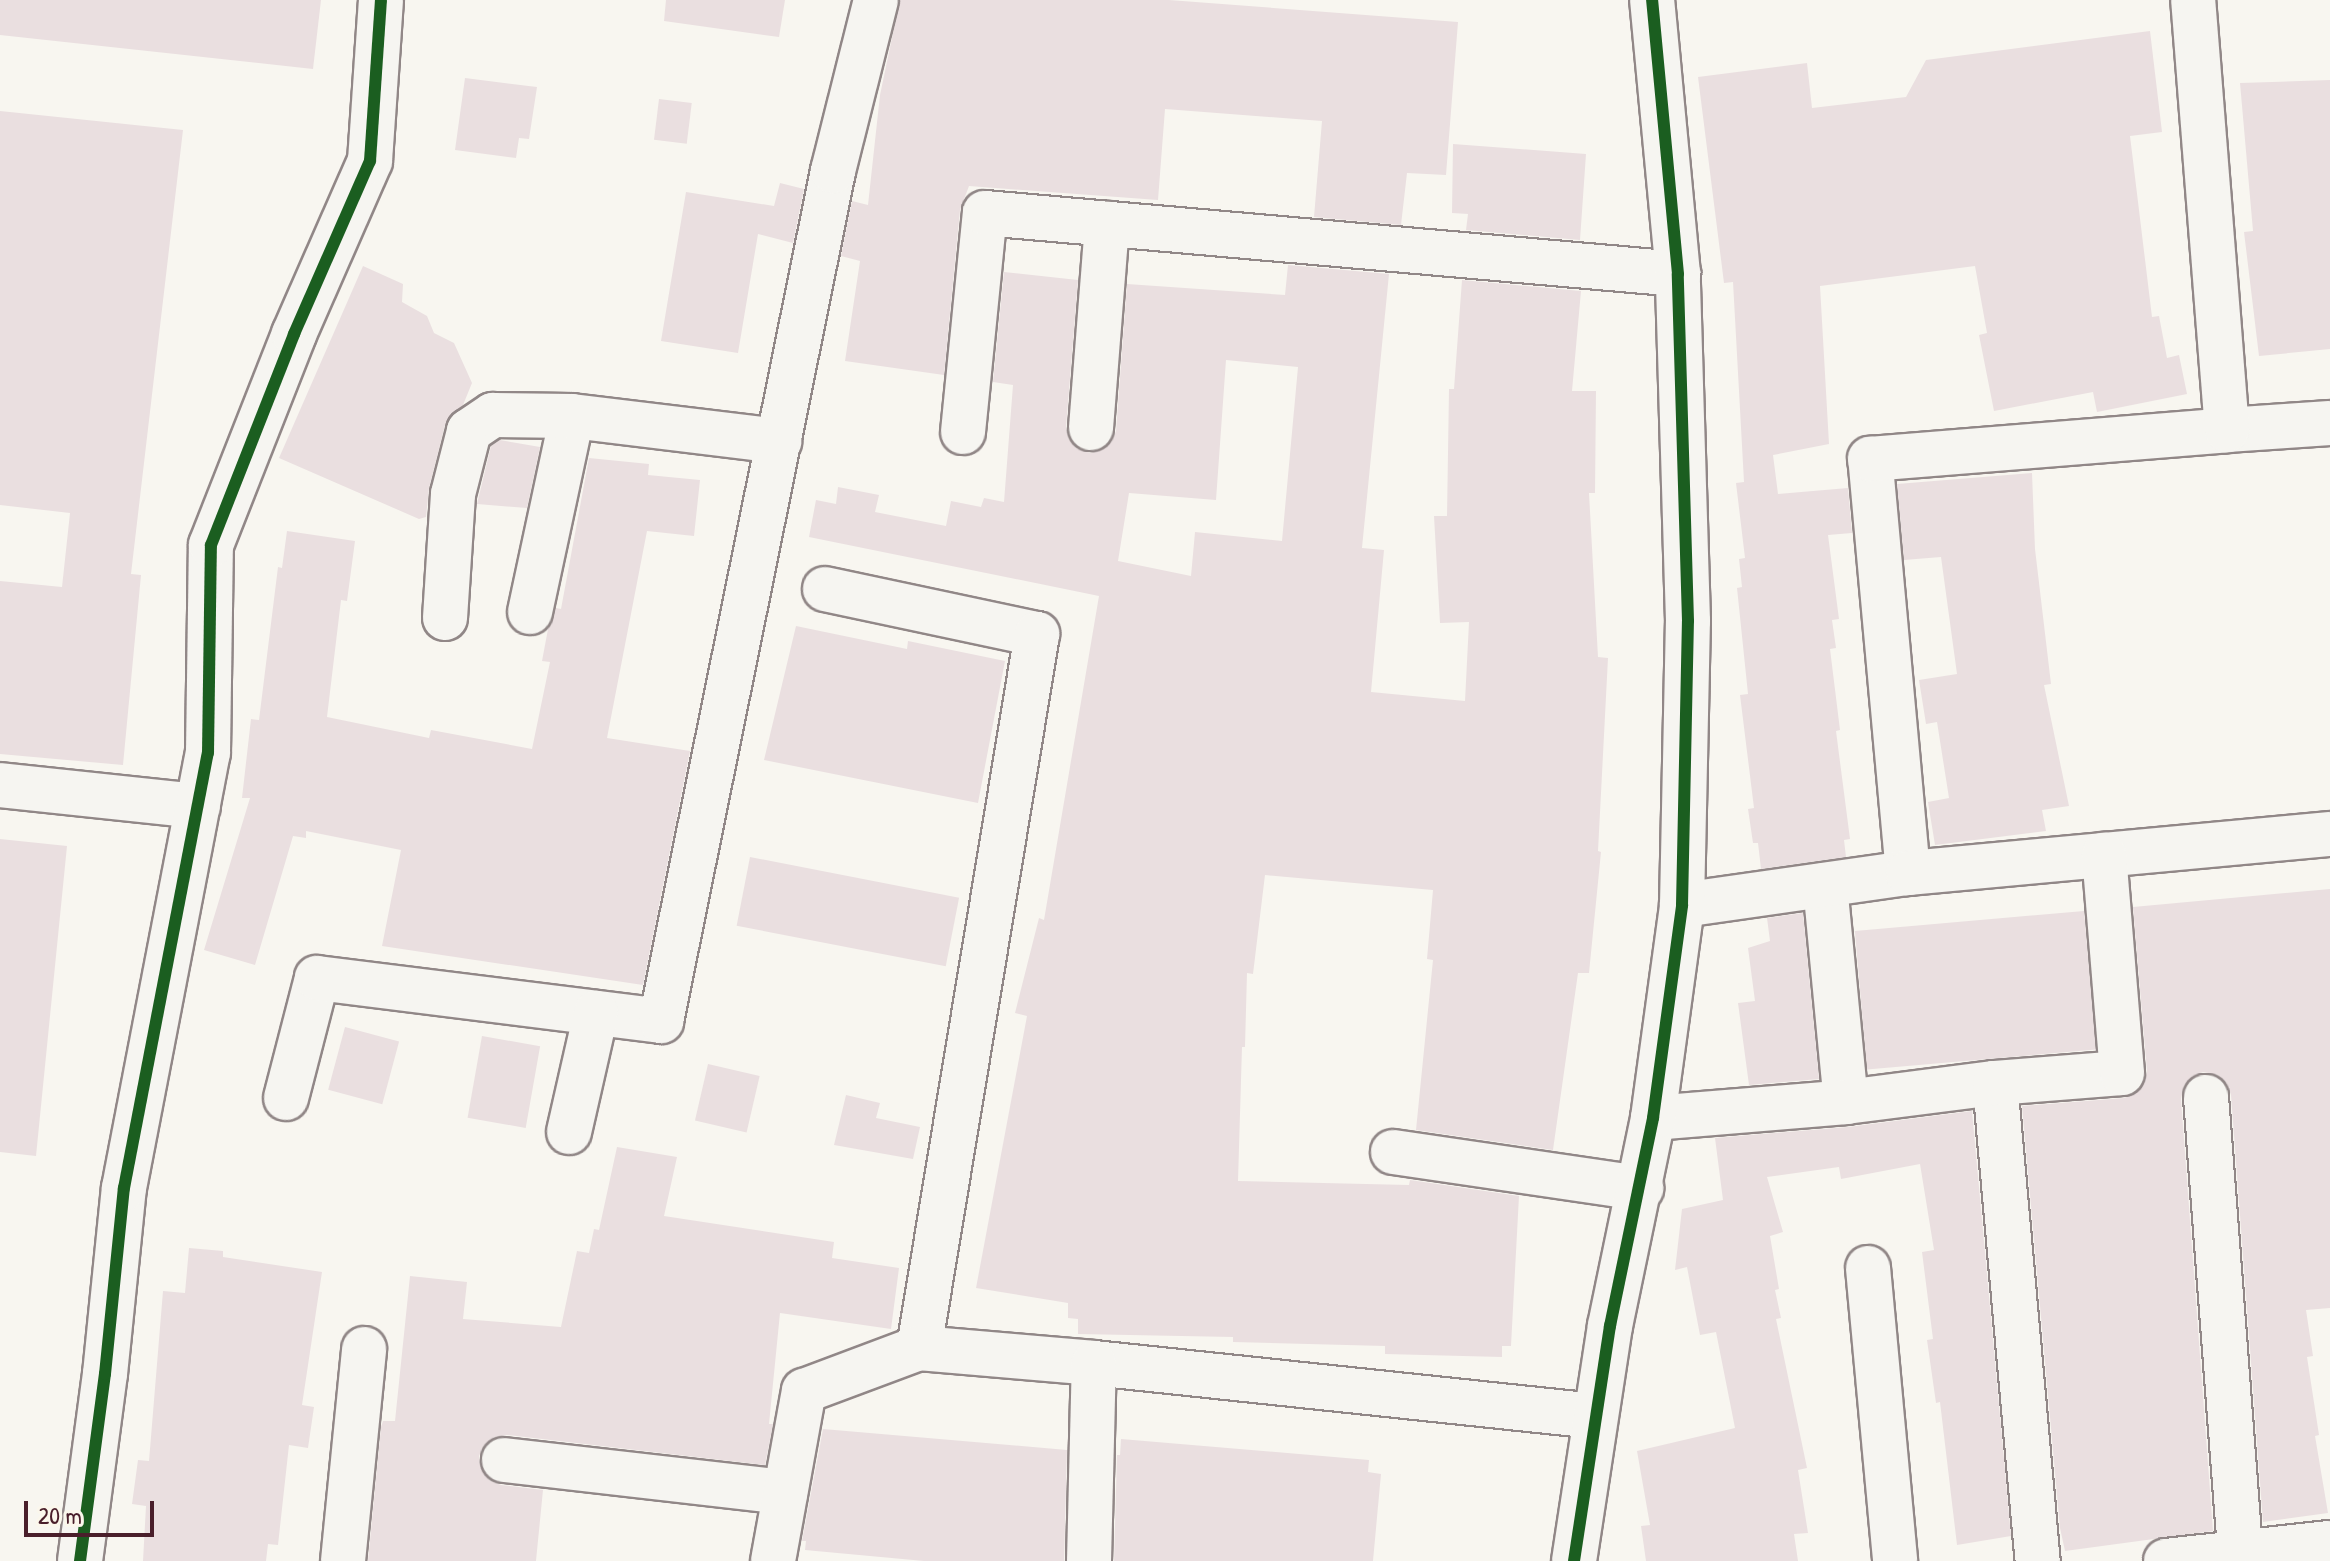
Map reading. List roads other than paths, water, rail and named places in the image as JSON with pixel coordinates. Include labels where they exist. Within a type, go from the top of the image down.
[{"type":"street","points":[[80,1561],[105,1374],[124,1188],[208,753],[211,545],[294,334],[370,161],[381,0]]},
{"type":"street","points":[[286,1098],[317,978],[661,1021],[833,171],[876,0]]},
{"type":"street","points":[[1574,1561],[1610,1326],[1641,1188],[1653,1118],[1682,905],[1688,621],[1678,274],[1652,0]]},
{"type":"street","points":[[2193,0],[2227,430]]},
{"type":"street","points":[[963,432],[985,213],[1678,274]]},
{"type":"street","points":[[1091,428],[1107,224]]},
{"type":"street","points":[[445,618],[453,494],[469,431],[493,415],[572,416],[779,441]]},
{"type":"street","points":[[530,612],[572,416]]},
{"type":"street","points":[[1908,873],[1870,459],[2330,423]]},
{"type":"street","points":[[825,589],[1037,634],[919,1348]]},
{"type":"street","points":[[0,785],[198,806]]},
{"type":"street","points":[[1682,905],[1908,873],[2330,834]]},
{"type":"street","points":[[1653,1118],[1846,1102],[1995,1083],[2122,1073],[2104,855]]},
{"type":"street","points":[[1825,885],[1846,1102]]},
{"type":"street","points":[[569,1132],[596,1013]]},
{"type":"street","points":[[1995,1083],[2038,1561]]},
{"type":"street","points":[[2206,1097],[2240,1553]]},
{"type":"street","points":[[1393,1152],[1641,1188]]},
{"type":"street","points":[[1868,1268],[1895,1561]]},
{"type":"street","points":[[773,1561],[804,1391],[919,1348],[1094,1363],[1595,1416]]},
{"type":"street","points":[[343,1561],[364,1349]]},
{"type":"street","points":[[1089,1561],[1094,1363]]},
{"type":"street","points":[[504,1460],[785,1492]]},
{"type":"street","points":[[2166,1561],[2330,1543]]}]
